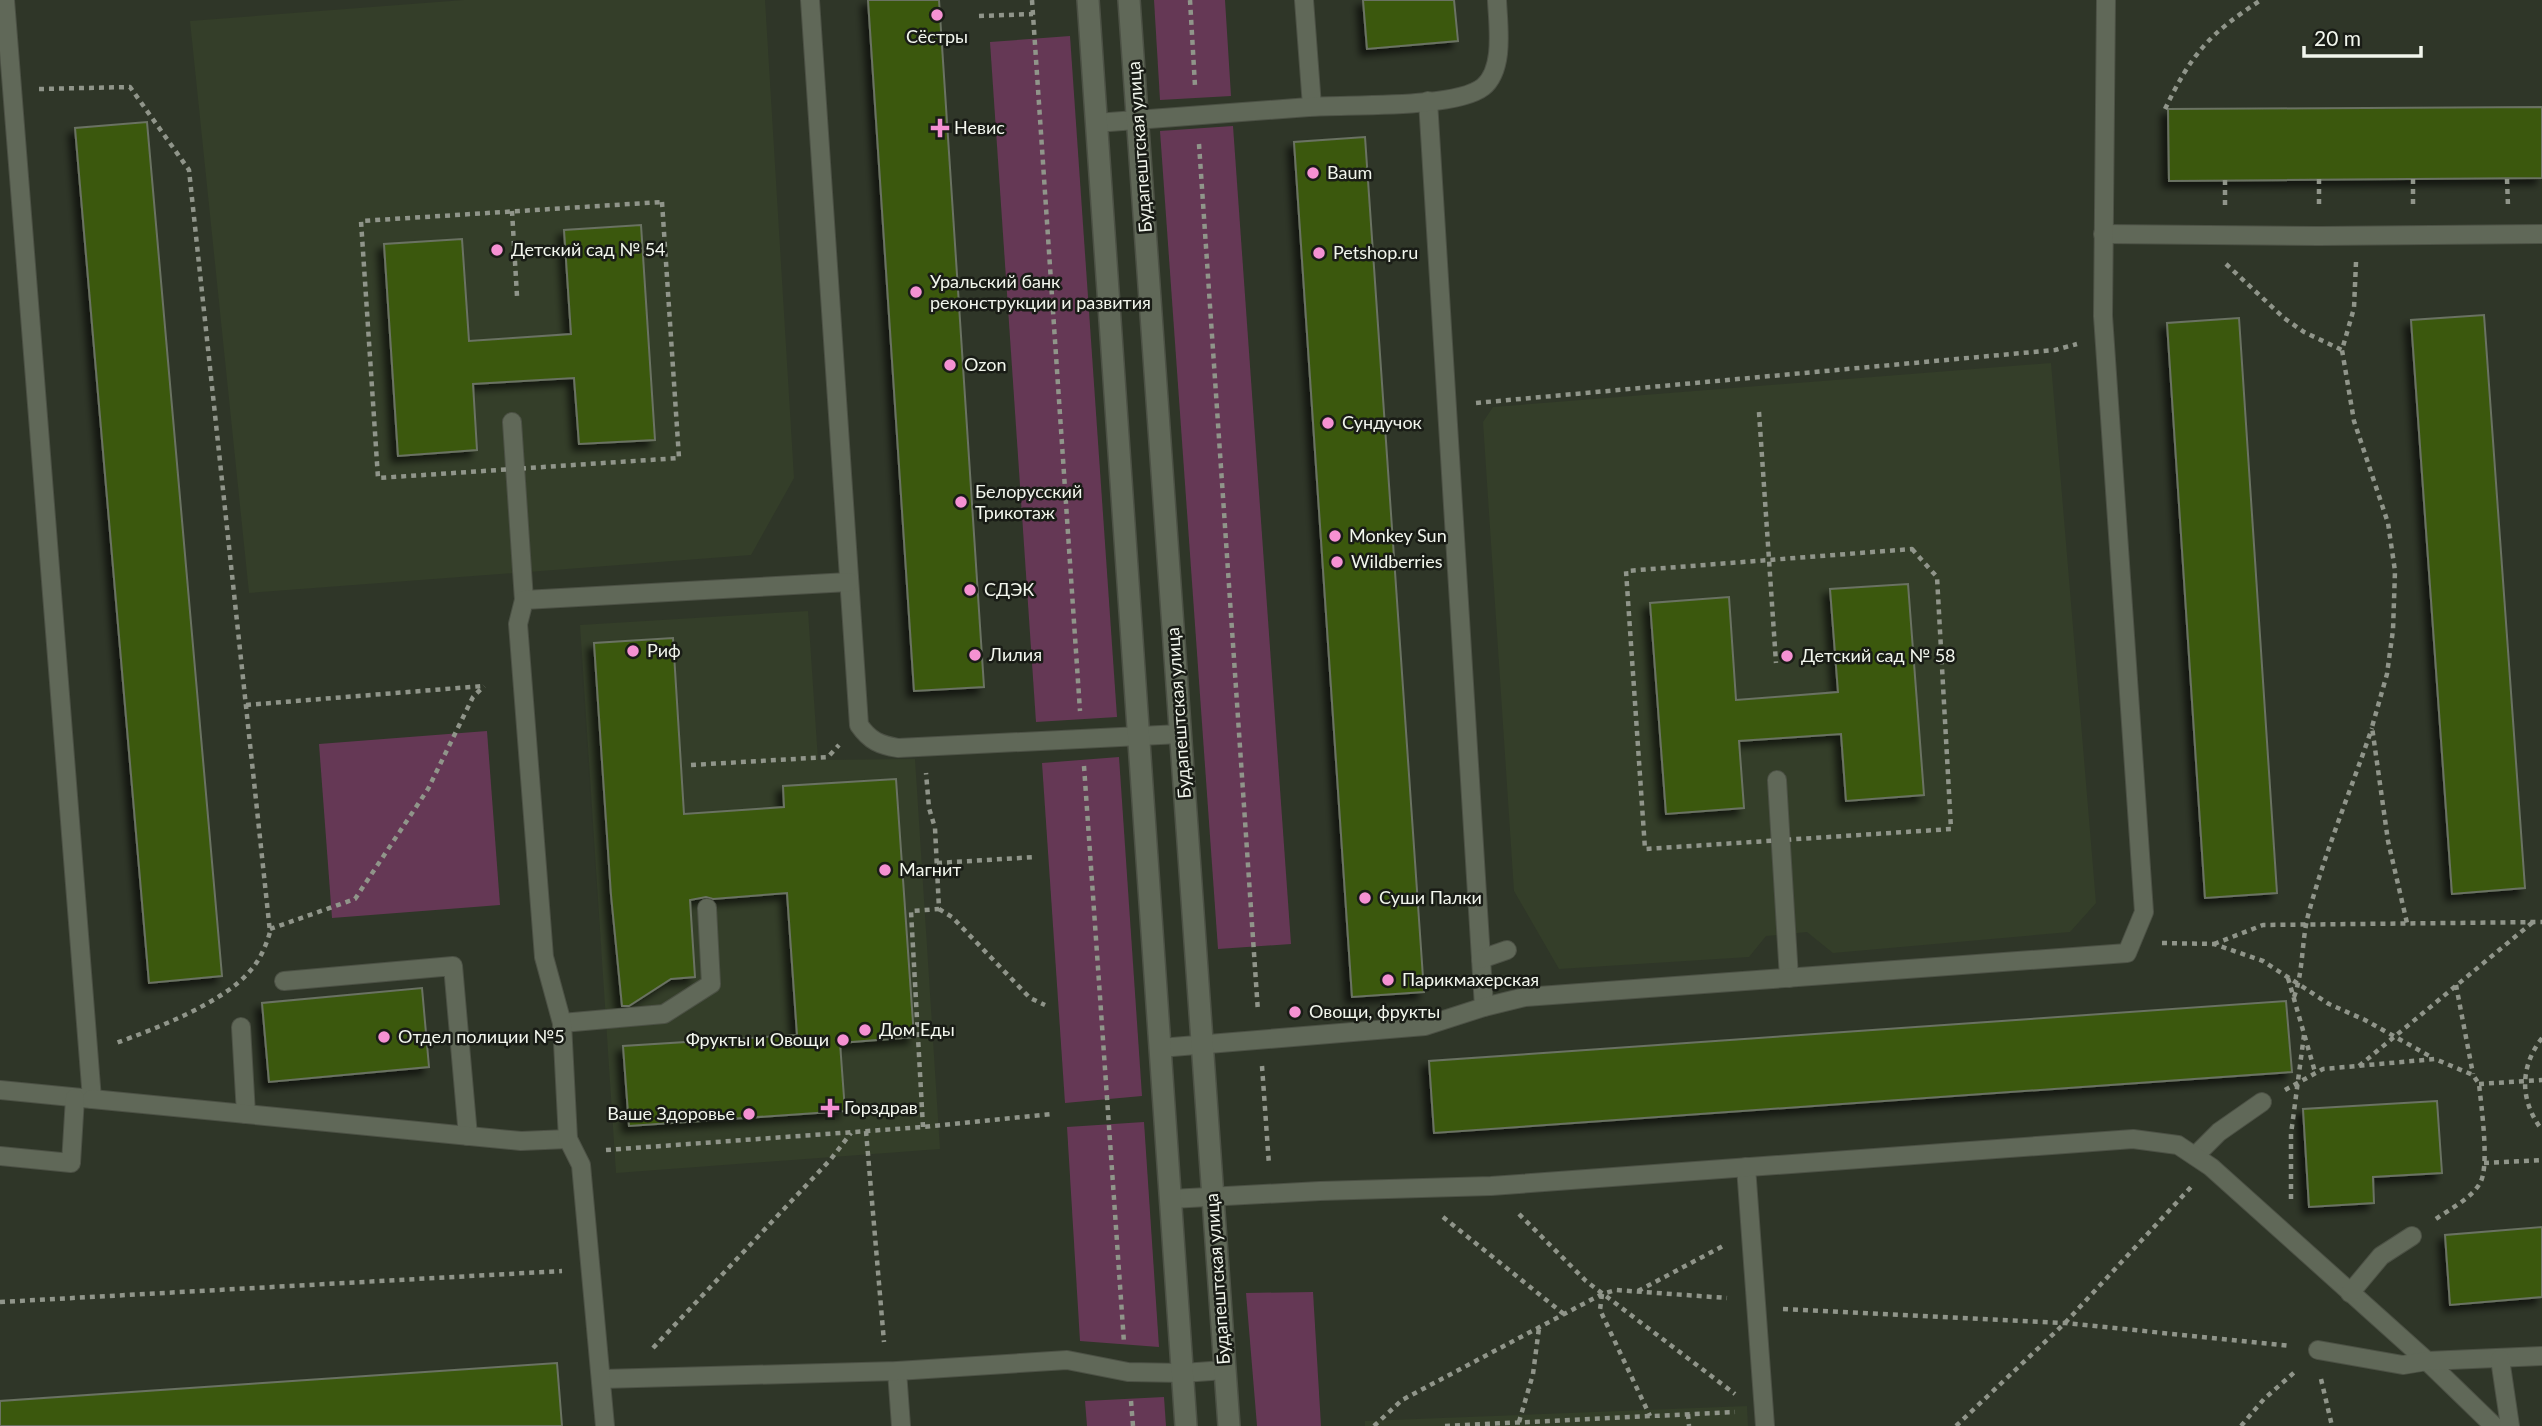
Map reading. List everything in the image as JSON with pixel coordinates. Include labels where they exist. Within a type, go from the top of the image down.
[{"type":"street","points":[[1088,0],[1186,1426]]},
{"type":"street","name":"Будапештская улица","points":[[1129,0],[1229,1426]]},
{"type":"lane","points":[[0,1156],[71,1163],[84,1098],[88,1053],[2,0]]},
{"type":"lane","points":[[810,0],[859,725],[868,738],[881,745],[924,747],[1180,734]]},
{"type":"lane","points":[[1304,0],[1311,106]]},
{"type":"lane","points":[[1096,123],[1311,106],[1428,101],[1464,96],[1485,86],[1497,63],[1497,0]]},
{"type":"lane","points":[[1160,1048],[1425,1026],[1484,1007],[1525,998],[2127,953],[2144,912],[2103,316],[2106,0]]},
{"type":"lane","points":[[1428,101],[1484,1007]]},
{"type":"lane","points":[[2103,234],[2542,234]]},
{"type":"lane","points":[[512,422],[524,600],[519,624],[544,957],[562,1023],[568,1139],[581,1164],[605,1426]]},
{"type":"lane","points":[[524,600],[849,582]]},
{"type":"lane","points":[[1777,780],[1789,978]]},
{"type":"lane","points":[[562,1023],[664,1014],[711,984],[707,908]]},
{"type":"lane","points":[[1481,959],[1507,950]]},
{"type":"lane","points":[[284,981],[453,966],[468,1136]]},
{"type":"lane","points":[[242,1027],[246,1114]]},
{"type":"lane","points":[[0,1090],[521,1141],[568,1139]]},
{"type":"lane","points":[[2195,1156],[2219,1132],[2262,1102]]},
{"type":"lane","points":[[1171,1199],[1491,1186],[2133,1139],[2178,1145],[2211,1167],[2494,1426]]},
{"type":"lane","points":[[1746,1167],[1765,1418]]},
{"type":"lane","points":[[2350,1293],[2381,1256],[2412,1236]]},
{"type":"lane","points":[[2318,1350],[2403,1365],[2542,1356]]},
{"type":"lane","points":[[2500,1359],[2510,1426]]},
{"type":"lane","points":[[602,1379],[892,1371],[1067,1360],[1128,1372],[1183,1373],[1225,1370]]},
{"type":"lane","points":[[892,1371],[901,1426]]},
{"type":"path","points":[[1032,0],[1081,719]]},
{"type":"path","points":[[1190,0],[1196,97]]},
{"type":"path","points":[[2165,109],[2192,59],[2208,40],[2230,20],[2261,0]]},
{"type":"path","points":[[979,16],[1033,14]]},
{"type":"path","points":[[34,90],[130,87],[189,170],[270,929],[267,942],[251,971],[227,992],[140,1034],[88,1053]]},
{"type":"path","points":[[1199,142],[1253,946]]},
{"type":"path","points":[[662,202],[679,458],[378,478],[361,221],[512,211],[662,202]]},
{"type":"path","points":[[512,211],[517,296]]},
{"type":"path","points":[[2202,235],[2223,260],[2284,318],[2304,332],[2343,350]]},
{"type":"path","points":[[2294,997],[2299,984],[2306,923],[2324,856],[2372,727],[2387,674],[2393,630],[2395,571],[2388,523],[2354,421],[2343,350],[2354,308],[2356,235]]},
{"type":"path","points":[[1467,403],[2054,350],[2087,341]]},
{"type":"path","points":[[1759,412],[1776,663]]},
{"type":"path","points":[[1912,549],[1937,577],[1951,829],[1645,849],[1626,571],[1769,560],[1912,549]]},
{"type":"path","points":[[246,705],[495,685]]},
{"type":"path","points":[[270,929],[355,900],[428,789],[473,697],[484,686]]},
{"type":"path","points":[[691,765],[828,757],[859,725]]},
{"type":"path","points":[[2372,727],[2388,841],[2407,923]]},
{"type":"path","points":[[924,747],[929,808],[935,828],[939,909]]},
{"type":"path","points":[[1083,760],[1125,1345]]},
{"type":"path","points":[[937,863],[1036,857]]},
{"type":"path","points":[[923,1127],[911,911],[939,909],[952,917],[1030,998],[1045,1005]]},
{"type":"path","points":[[2358,1066],[2533,922]]},
{"type":"path","points":[[2214,944],[2263,926],[2306,923],[2542,922]]},
{"type":"path","points":[[2130,946],[2164,943],[2214,944],[2263,961],[2329,1004],[2435,1059],[2473,1075]]},
{"type":"path","points":[[2288,977],[2315,1072]]},
{"type":"path","points":[[2412,1236],[2473,1192],[2482,1182],[2484,1163],[2479,1084],[2473,1075],[2456,985]]},
{"type":"path","points":[[2293,1242],[2289,1157],[2304,1035]]},
{"type":"path","points":[[2542,1038],[2531,1056],[2525,1080],[2527,1106],[2542,1130]]},
{"type":"path","points":[[2262,1102],[2323,1069],[2435,1059]]},
{"type":"path","points":[[2479,1084],[2542,1080]]},
{"type":"path","points":[[581,1164],[603,1151],[923,1127],[1051,1114]]},
{"type":"path","points":[[866,1131],[892,1371]]},
{"type":"path","points":[[624,1378],[831,1159],[851,1132]]},
{"type":"path","points":[[2484,1163],[2542,1160]]},
{"type":"path","points":[[1956,1426],[2065,1323],[2196,1182]]},
{"type":"path","points":[[1491,1186],[1586,1281],[1765,1418]]},
{"type":"path","points":[[1406,1188],[1565,1315]]},
{"type":"path","points":[[1637,1291],[1751,1231]]},
{"type":"path","points":[[0,1302],[571,1270]]},
{"type":"path","points":[[1374,1426],[1402,1400],[1602,1294],[1616,1290],[1737,1299],[1757,1307]]},
{"type":"path","points":[[1602,1294],[1600,1310],[1650,1416]]},
{"type":"path","points":[[1783,1308],[2065,1323],[2318,1350]]},
{"type":"path","points":[[1519,1422],[1533,1374],[1539,1328]]},
{"type":"path","points":[[2241,1426],[2264,1399],[2318,1350]]},
{"type":"path","points":[[2318,1350],[2322,1389],[2332,1426]]},
{"type":"path","points":[[1131,1398],[1133,1426]]},
{"type":"path","points":[[1446,1426],[1688,1414],[1765,1418]]},
{"type":"path","points":[[1688,1414],[1689,1426]]},
{"type":"shaded area","name":"Детский сад № 54","points":[[464,0],[765,0],[794,478],[751,555],[249,593],[190,21]]},
{"type":"shaded area","points":[[1154,0],[1225,0],[1231,96],[1160,100]]},
{"type":"shaded area","points":[[1070,36],[1117,717],[1036,722],[990,42]]},
{"type":"shaded area","points":[[1233,126],[1291,944],[1218,949],[1160,131]]},
{"type":"shaded area","name":"Детский сад № 58","points":[[2051,363],[2096,903],[2070,932],[1833,953],[1807,932],[1766,936],[1749,957],[1559,969],[1514,891],[1483,422],[1493,407]]},
{"type":"shaded area","points":[[808,611],[818,760],[915,759],[940,1149],[616,1173],[580,625]]},
{"type":"shaded area","points":[[487,731],[500,905],[332,918],[319,744]]},
{"type":"shaded area","points":[[1119,757],[1142,1096],[1065,1103],[1042,763]]},
{"type":"shaded area","points":[[1144,1122],[1159,1347],[1080,1341],[1067,1127]]},
{"type":"shaded area","points":[[1313,1292],[1321,1426],[1257,1426],[1246,1293]]},
{"type":"shaded area","points":[[1164,1397],[1166,1426],[1087,1426],[1085,1401]]},
{"type":"shaded area","points":[[1747,1406],[1748,1426],[1365,1426],[1365,1421]]},
{"type":"building","points":[[868,0],[939,0],[984,687],[914,691]]},
{"type":"building","points":[[1363,0],[1454,0],[1458,41],[1367,49]]},
{"type":"building","points":[[2542,107],[2542,178],[2169,181],[2168,109]]},
{"type":"building","points":[[147,122],[222,976],[149,983],[75,128]]},
{"type":"building","points":[[1365,137],[1424,992],[1352,997],[1294,142]]},
{"type":"building","points":[[641,225],[655,440],[579,444],[574,378],[473,384],[477,450],[398,456],[384,244],[462,239],[469,341],[571,334],[564,230]]},
{"type":"building","points":[[2484,315],[2525,888],[2452,894],[2411,320]]},
{"type":"building","points":[[2239,318],[2277,893],[2205,898],[2167,323]]},
{"type":"building","points":[[1908,584],[1924,795],[1846,801],[1841,734],[1739,741],[1744,808],[1666,814],[1650,603],[1729,597],[1736,700],[1838,692],[1830,589]]},
{"type":"building","points":[[673,638],[684,814],[784,807],[783,786],[896,779],[914,1037],[840,1043],[845,1111],[629,1126],[623,1046],[797,1035],[787,893],[690,900],[695,977],[671,979],[629,1006],[622,1006],[611,895],[594,643]]},
{"type":"building","points":[[422,988],[429,1067],[269,1082],[262,1003]]},
{"type":"building","points":[[2286,1001],[2292,1072],[1434,1133],[1429,1061]]},
{"type":"building","points":[[2437,1101],[2442,1173],[2373,1177],[2374,1203],[2309,1207],[2303,1109]]},
{"type":"building","points":[[2542,1227],[2542,1297],[2450,1305],[2445,1235]]},
{"type":"building","points":[[557,1363],[562,1426],[0,1426],[0,1401]]},
{"type":"place","name":"Сёстры","points":[[937,15]]},
{"type":"place","name":"Невис","points":[[940,128]]},
{"type":"place","name":"Baum","points":[[1313,173]]},
{"type":"place","name":"Детский сад № 54","points":[[497,250]]},
{"type":"place","name":"Petshop.ru","points":[[1319,253]]},
{"type":"place","name":"Уральский банк реконструкции и развития","points":[[916,292]]},
{"type":"place","name":"Ozon","points":[[950,365]]},
{"type":"place","name":"Сундучок","points":[[1328,423]]},
{"type":"place","name":"Белорусский Трикотаж","points":[[961,502]]},
{"type":"place","name":"Monkey Sun","points":[[1335,536]]},
{"type":"place","name":"Wildberries","points":[[1337,562]]},
{"type":"place","name":"СДЭК","points":[[970,590]]},
{"type":"place","name":"Риф","points":[[633,651]]},
{"type":"place","name":"Лилия","points":[[975,655]]},
{"type":"place","name":"Детский сад № 58","points":[[1787,656]]},
{"type":"place","name":"Магнит","points":[[885,870]]},
{"type":"place","name":"Суши Палки","points":[[1365,898]]},
{"type":"place","name":"Парикмахерская","points":[[1388,980]]},
{"type":"place","name":"Овощи, фрукты","points":[[1295,1012]]},
{"type":"place","name":"Дом Еды","points":[[865,1030]]},
{"type":"place","name":"Отдел полиции №5","points":[[384,1037]]},
{"type":"place","name":"Фрукты и Овощи","points":[[843,1040]]},
{"type":"place","name":"Горздрав","points":[[830,1108]]},
{"type":"place","name":"Ваше Здоровье","points":[[749,1114]]}]
